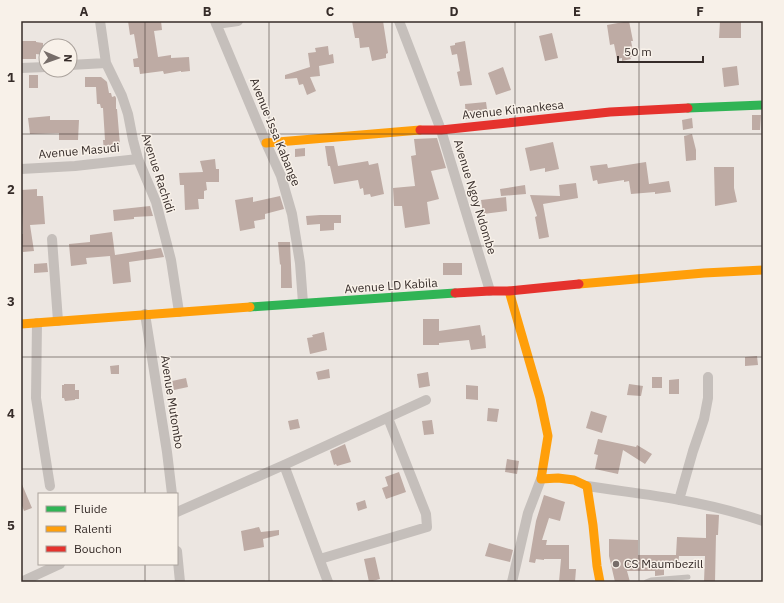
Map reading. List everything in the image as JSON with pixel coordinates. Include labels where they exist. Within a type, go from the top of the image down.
[{"type":"street","name":"Avenue Rachidi","points":[[100,21],[106,63],[122,96],[128,114],[138,159],[156,202],[171,260],[180,312]]},
{"type":"street","points":[[216,22],[238,21]]},
{"type":"street","name":"Avenue Ngoy Ndombe","points":[[399,21],[441,130],[490,291]]},
{"type":"street","name":"Avenue Issa Kabange","points":[[216,22],[281,176],[292,214],[300,262],[303,303]]},
{"type":"street","points":[[78,65],[106,63]]},
{"type":"street","points":[[21,68],[38,67]]},
{"type":"street","name":"Avenue Kimankesa","points":[[266,143],[417,130],[441,130],[610,112],[763,105]]},
{"type":"street","name":"Avenue Masudi","points":[[21,169],[75,166],[138,159]]},
{"type":"street","points":[[52,239],[58,321]]},
{"type":"street","name":"Avenue LD Kabila","points":[[21,324],[303,303],[490,291],[509,292],[763,270]]},
{"type":"street","points":[[509,292],[540,398],[548,436],[541,479],[528,513],[512,582]]},
{"type":"street","name":"Avenue Mutombo","points":[[145,314],[167,452],[172,493]]},
{"type":"street","points":[[37,323],[36,398],[50,486]]},
{"type":"street","points":[[679,500],[704,418],[708,398],[708,377]]},
{"type":"street","points":[[178,512],[426,400]]},
{"type":"street","points":[[320,559],[427,527],[426,514],[388,418]]},
{"type":"street","points":[[284,465],[328,582]]},
{"type":"street","points":[[541,479],[558,478],[574,480],[586,486],[679,500],[710,506],[763,520]]},
{"type":"street","points":[[586,486],[593,525],[600,582]]},
{"type":"street","points":[[178,561],[180,582]]},
{"type":"street","points":[[21,582],[58,565]]},
{"type":"lane","points":[[646,582],[651,580],[688,577]]},
{"type":"building","points":[[128,21],[161,21],[162,30],[154,31],[158,57],[171,55],[171,58],[189,57],[190,71],[164,74],[163,71],[140,74],[139,67],[134,67],[133,59],[138,58],[134,34],[130,35]]},
{"type":"building","points":[[352,21],[383,21],[388,53],[386,54],[386,58],[372,61],[369,47],[360,48],[359,38],[355,38]]},
{"type":"building","points":[[629,21],[634,56],[630,57],[631,59],[622,61],[622,58],[617,59],[614,44],[610,45],[607,25]]},
{"type":"building","points":[[720,21],[741,21],[741,38],[719,38]]},
{"type":"building","points":[[552,33],[558,58],[545,61],[539,36]]},
{"type":"building","points":[[21,41],[38,42],[38,54],[36,54],[36,59],[21,59]]},
{"type":"building","points":[[465,41],[472,85],[460,86],[457,72],[460,71],[457,54],[452,55],[450,46],[455,45],[455,43]]},
{"type":"building","points":[[328,46],[329,55],[333,54],[334,63],[319,66],[320,76],[310,77],[316,91],[307,95],[303,84],[299,85],[297,78],[285,79],[285,75],[310,67],[308,53],[316,52],[315,48]]},
{"type":"building","points":[[737,66],[739,85],[724,87],[722,68]]},
{"type":"building","points":[[503,67],[511,90],[496,95],[488,73]]},
{"type":"building","points":[[29,75],[38,75],[38,88],[29,88]]},
{"type":"building","points":[[85,77],[101,77],[107,82],[109,93],[111,93],[112,97],[115,96],[116,98],[120,145],[113,146],[114,151],[104,152],[103,140],[105,140],[103,108],[101,108],[100,104],[97,104],[96,87],[85,87]]},
{"type":"building","points":[[486,102],[488,116],[466,119],[465,104]]},
{"type":"building","points":[[752,115],[761,115],[760,130],[752,130]]},
{"type":"building","points":[[50,116],[50,120],[79,120],[78,140],[59,140],[59,133],[30,134],[28,118]]},
{"type":"building","points":[[692,118],[693,128],[683,130],[682,120]]},
{"type":"building","points":[[692,134],[696,150],[696,160],[686,161],[684,136]]},
{"type":"building","points":[[437,138],[446,168],[431,171],[439,199],[427,202],[430,224],[405,228],[402,206],[394,206],[393,188],[415,186],[411,156],[416,155],[414,139]]},
{"type":"building","points":[[553,142],[559,169],[545,172],[545,168],[530,171],[525,148]]},
{"type":"building","points":[[325,146],[334,146],[338,166],[368,161],[369,165],[378,163],[384,194],[371,197],[370,194],[364,195],[363,188],[360,189],[358,180],[334,184],[330,166],[328,166]]},
{"type":"building","points":[[305,148],[305,156],[295,157],[295,149]]},
{"type":"building","points":[[215,159],[216,169],[219,169],[219,182],[206,182],[207,190],[204,191],[204,199],[198,199],[199,209],[185,210],[184,185],[180,185],[179,173],[203,172],[200,161]]},
{"type":"building","points":[[646,162],[649,184],[669,181],[671,192],[631,194],[629,181],[624,182],[624,180],[598,184],[597,180],[593,181],[590,166],[607,164],[608,168]]},
{"type":"building","points":[[714,167],[734,167],[734,188],[737,202],[715,206]]},
{"type":"building","points":[[576,183],[578,198],[543,204],[549,237],[539,239],[535,217],[537,216],[530,195],[560,196],[559,185]]},
{"type":"building","points":[[525,185],[526,194],[501,196],[500,189]]},
{"type":"building","points":[[37,189],[37,196],[43,196],[45,224],[30,225],[34,251],[23,252],[21,234],[23,234],[21,190]]},
{"type":"building","points":[[280,196],[284,209],[265,214],[265,219],[254,221],[255,228],[240,231],[235,200],[253,197],[253,202]]},
{"type":"building","points":[[506,197],[507,211],[483,214],[481,200]]},
{"type":"building","points":[[150,206],[153,216],[134,217],[134,219],[114,221],[113,210]]},
{"type":"building","points":[[341,215],[341,223],[334,223],[334,230],[320,231],[320,224],[307,225],[306,216]]},
{"type":"building","points":[[112,232],[115,255],[161,248],[164,257],[129,262],[131,282],[113,284],[110,256],[86,258],[87,264],[71,266],[69,244],[90,242],[90,235]]},
{"type":"building","points":[[278,242],[290,242],[292,288],[281,288],[281,264],[280,265]]},
{"type":"building","points":[[47,263],[48,272],[34,273],[34,264]]},
{"type":"building","points":[[443,263],[462,263],[462,275],[443,275]]},
{"type":"building","points":[[423,319],[439,319],[439,331],[480,325],[482,336],[485,335],[486,348],[471,350],[469,340],[439,343],[439,345],[423,345]]},
{"type":"building","points":[[324,332],[327,350],[310,354],[307,338]]},
{"type":"building","points":[[757,356],[758,365],[745,366],[745,357]]},
{"type":"building","points":[[119,365],[119,374],[111,374],[110,366]]},
{"type":"building","points":[[329,369],[330,378],[318,380],[316,372]]},
{"type":"building","points":[[428,372],[430,386],[419,388],[417,374]]},
{"type":"building","points":[[652,377],[662,377],[662,388],[652,388]]},
{"type":"building","points":[[186,378],[188,387],[174,390],[172,381]]},
{"type":"building","points":[[679,379],[679,394],[669,394],[669,380]]},
{"type":"building","points":[[75,384],[75,390],[79,390],[79,399],[65,401],[64,398],[62,398],[62,385]]},
{"type":"building","points":[[629,384],[643,386],[641,396],[627,395]]},
{"type":"building","points":[[466,385],[478,386],[478,400],[466,399]]},
{"type":"building","points":[[488,408],[499,409],[497,422],[487,421]]},
{"type":"building","points":[[591,411],[607,416],[602,433],[586,428]]},
{"type":"building","points":[[298,419],[300,428],[290,430],[288,421]]},
{"type":"building","points":[[432,420],[434,434],[424,435],[422,421]]},
{"type":"building","points":[[598,439],[636,447],[637,445],[652,454],[645,464],[623,450],[618,474],[595,469],[598,455],[594,454]]},
{"type":"building","points":[[345,444],[351,462],[337,466],[336,464],[334,465],[330,451]]},
{"type":"building","points":[[507,459],[519,461],[517,474],[505,472]]},
{"type":"building","points":[[399,472],[406,492],[386,499],[382,488],[388,486],[385,477]]},
{"type":"building","points":[[21,482],[32,508],[24,511],[21,503]]},
{"type":"building","points":[[544,495],[565,502],[560,521],[549,518],[542,540],[547,540],[546,545],[569,545],[569,569],[576,569],[575,582],[559,582],[561,559],[536,559],[535,563],[529,562],[536,521]]},
{"type":"building","points":[[365,500],[367,508],[358,511],[356,503]]},
{"type":"building","points":[[706,514],[719,515],[718,535],[716,535],[715,582],[704,582],[705,556],[679,556],[678,566],[664,566],[664,575],[655,576],[655,571],[627,571],[630,582],[615,582],[609,556],[609,539],[638,540],[638,555],[676,555],[677,537],[706,538]]},
{"type":"building","points":[[259,527],[261,532],[279,530],[279,535],[263,539],[264,547],[244,551],[241,531]]},
{"type":"building","points":[[489,543],[513,550],[510,562],[485,556]]},
{"type":"building","points":[[375,557],[380,579],[369,582],[364,559]]},
{"type":"traffic: fast","points":[[688,108],[763,105]]},
{"type":"traffic: fast","points":[[250,307],[455,293]]},
{"type":"traffic: slow","points":[[266,143],[420,130]]},
{"type":"traffic: slow","points":[[579,284],[704,273],[763,270]]},
{"type":"traffic: slow","points":[[509,291],[540,398],[548,436],[541,479],[558,478],[574,480],[587,486],[600,582]]},
{"type":"traffic: slow","points":[[21,324],[250,307]]},
{"type":"traffic: jam","points":[[420,130],[441,130],[610,112],[688,108]]},
{"type":"traffic: jam","points":[[455,293],[509,291],[579,284]]},
{"type":"place","name":"CS Maumbezill","points":[[616,564]]}]
